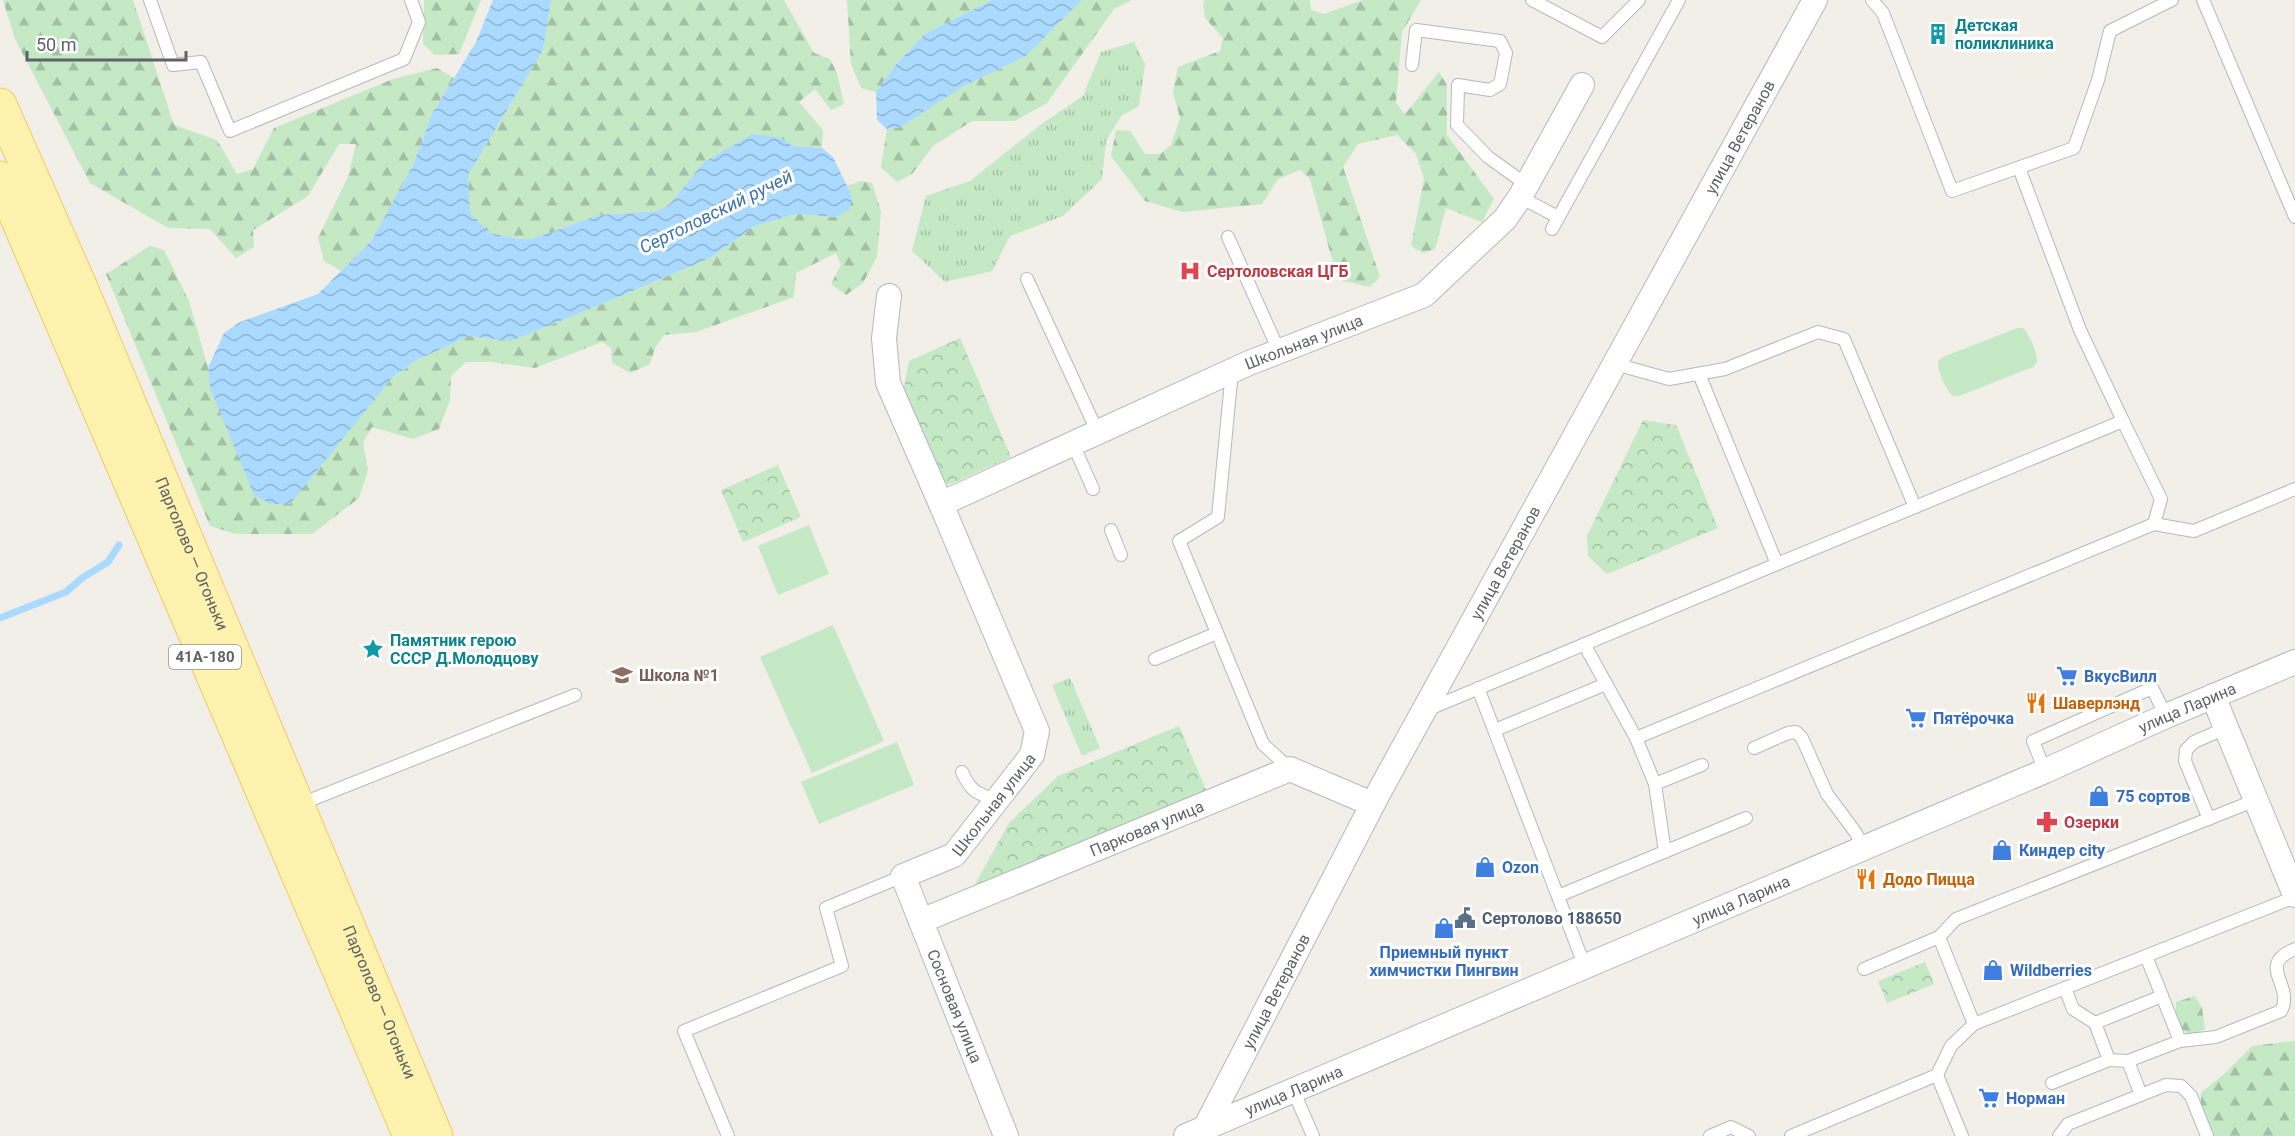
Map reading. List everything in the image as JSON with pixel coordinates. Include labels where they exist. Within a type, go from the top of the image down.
[{"type":"main road","name":"Парголово — Огоньки","points":[[0,105],[86,302],[436,1136]]},
{"type":"main road","name":"Парголово — Огоньки","points":[[0,178],[410,1136]]},
{"type":"street","name":"улица Ветеранов","points":[[1196,1132],[1372,804],[1616,364],[1809,2]]},
{"type":"street","name":"Школьная улица","points":[[941,504],[1232,371],[1424,295],[1504,219],[1523,191],[1582,85]]},
{"type":"street","name":"Школьная улица","points":[[889,296],[884,338],[888,383],[1037,731],[1032,755],[954,855],[903,876]]},
{"type":"street","name":"улица Ларина","points":[[1196,1132],[2045,771],[2166,716],[2295,662]]},
{"type":"street","points":[[2213,696],[2295,896]]},
{"type":"street","points":[[1290,769],[1372,804]]},
{"type":"street","name":"Парковая улица","points":[[921,921],[1290,769]]},
{"type":"street","name":"Сосновая улица","points":[[903,876],[1006,1136]]},
{"type":"lane","points":[[150,0],[173,65],[201,62],[230,131],[404,59],[419,21],[411,0]]},
{"type":"lane","points":[[1532,0],[1602,37],[1639,0]]},
{"type":"lane","points":[[1552,229],[1679,0]]},
{"type":"lane","points":[[1872,0],[1883,13],[1952,191],[2074,148],[2098,80],[2110,31],[2172,0]]},
{"type":"lane","points":[[2203,0],[2295,217]]},
{"type":"lane","points":[[1412,65],[1416,30],[1500,41],[1506,53],[1500,84],[1490,90],[1458,85],[1457,125],[1523,191],[1558,217]]},
{"type":"lane","points":[[2019,168],[2080,330],[2161,499],[2154,524]]},
{"type":"lane","points":[[1228,237],[1279,351]]},
{"type":"lane","points":[[1027,279],[1098,433]]},
{"type":"lane","points":[[1616,364],[1669,379],[1725,369],[1818,332],[1844,339],[1915,507]]},
{"type":"lane","points":[[1232,371],[1218,517],[1179,541],[1263,744],[1290,769]]},
{"type":"lane","points":[[1699,374],[1777,564]]},
{"type":"lane","points":[[1423,711],[2123,421]]},
{"type":"lane","points":[[1073,444],[1093,489]]},
{"type":"lane","points":[[1636,738],[2154,524],[2194,531],[2295,489]]},
{"type":"lane","points":[[1111,530],[1121,555]]},
{"type":"lane","points":[[1155,659],[1217,633]]},
{"type":"lane","points":[[1584,644],[1636,738],[1655,784],[1665,852]]},
{"type":"lane","points":[[1494,730],[1606,684]]},
{"type":"lane","points":[[1478,688],[1585,967]]},
{"type":"lane","points":[[2045,771],[2033,741],[2152,688],[2166,716]]},
{"type":"lane","points":[[297,806],[575,695]]},
{"type":"lane","points":[[2209,819],[2185,761],[2186,750],[2194,742],[2226,728]]},
{"type":"lane","points":[[1754,748],[1788,733],[1796,732],[1802,738],[1827,794],[1856,833],[1863,848]]},
{"type":"lane","points":[[1655,784],[1702,765]]},
{"type":"lane","points":[[962,772],[975,793],[997,801]]},
{"type":"lane","points":[[1864,969],[1940,937],[1956,919],[2256,800]]},
{"type":"lane","points":[[1558,896],[1746,818]]},
{"type":"lane","points":[[728,1136],[684,1031],[843,966],[826,908],[903,876]]},
{"type":"lane","points":[[1791,1136],[1937,1075],[1951,1046],[1974,1024],[2295,896]]},
{"type":"lane","points":[[1940,937],[1974,1024]]},
{"type":"lane","points":[[2052,1083],[2109,1060],[2128,1061],[2180,1041],[2216,1037],[2281,1011],[2288,1004],[2289,994],[2279,969],[2279,960],[2285,953],[2295,949]]},
{"type":"lane","points":[[2146,956],[2180,1041]]},
{"type":"lane","points":[[2065,988],[2073,1009],[2095,1023],[2109,1060]]},
{"type":"lane","points":[[2095,1023],[2162,996]]},
{"type":"lane","points":[[2128,1061],[2141,1095]]},
{"type":"lane","points":[[1937,1075],[1962,1136]]},
{"type":"lane","points":[[2059,1136],[2068,1124],[2166,1086],[2181,1086],[2191,1096],[2207,1136]]},
{"type":"lane","points":[[1293,1090],[1313,1136]]},
{"type":"lane","points":[[1710,1136],[1731,1127],[1749,1136]]},
{"type":"green space","points":[[3,0],[133,0],[174,125],[217,140],[237,174],[253,169],[274,128],[393,79],[437,68],[454,78],[432,114],[413,165],[386,217],[372,240],[341,271],[324,261],[318,238],[348,177],[356,144],[339,144],[308,196],[253,230],[254,247],[236,258],[210,229],[168,228],[90,183],[15,39]]},
{"type":"green space","points":[[424,0],[481,0],[459,54],[435,55],[423,44]]},
{"type":"green space","points":[[551,0],[784,0],[814,53],[830,59],[837,73],[844,104],[831,110],[815,89],[799,102],[823,130],[822,148],[793,146],[781,138],[704,162],[670,204],[657,211],[599,215],[532,239],[518,239],[490,233],[470,213],[468,175],[543,50]]},
{"type":"green space","points":[[847,0],[992,0],[926,33],[897,63],[876,92],[861,88],[851,64]]},
{"type":"green space","points":[[1082,0],[1132,0],[1114,9],[1047,103],[1015,121],[972,121],[933,146],[912,174],[897,182],[881,167],[887,129],[901,127],[962,87],[1026,56]]},
{"type":"green space","points":[[1205,0],[1310,0],[1311,10],[1324,14],[1363,0],[1421,0],[1402,32],[1396,103],[1405,114],[1439,72],[1447,85],[1447,135],[1494,199],[1482,222],[1446,208],[1435,249],[1423,253],[1411,246],[1424,179],[1416,154],[1397,135],[1358,144],[1343,167],[1380,277],[1370,287],[1343,281],[1335,270],[1310,179],[1300,170],[1278,179],[1262,204],[1183,212],[1145,201],[1111,156],[1116,130],[1130,131],[1145,154],[1160,154],[1171,145],[1180,118],[1173,92],[1178,67],[1220,51],[1223,38],[1205,18],[1203,3]]},
{"type":"green space","points":[[1134,42],[1145,64],[1139,106],[1121,116],[1106,141],[1102,179],[1063,216],[1010,236],[992,271],[945,282],[912,251],[926,196],[970,181],[1043,123],[1083,96],[1101,52]]},
{"type":"green space","points":[[861,181],[872,183],[881,211],[877,257],[863,283],[846,295],[831,284],[841,265],[836,253],[796,273],[794,297],[696,332],[664,335],[655,348],[650,364],[630,373],[612,363],[611,348],[602,342],[535,368],[492,362],[466,362],[451,376],[450,400],[439,429],[413,439],[372,427],[363,443],[368,470],[359,498],[312,534],[236,534],[210,526],[106,274],[150,246],[164,250],[189,301],[208,368],[210,388],[393,378],[417,360],[469,336],[511,341],[607,302],[710,258],[755,226],[796,214],[836,217],[852,196],[847,186]]},
{"type":"green space","points":[[2017,328],[2023,328],[2033,344],[2037,362],[2033,367],[1959,396],[1953,396],[1942,380],[1938,361]]},
{"type":"green space","points":[[960,338],[1011,457],[951,484],[945,484],[903,392],[909,361]]},
{"type":"green space","points":[[1643,420],[1676,425],[1718,528],[1607,574],[1588,556],[1587,536]]},
{"type":"green space","points":[[778,465],[801,517],[743,542],[721,490]]},
{"type":"green space","points":[[809,525],[829,574],[778,595],[758,546]]},
{"type":"green space","points":[[833,625],[884,741],[812,773],[760,657]]},
{"type":"green space","points":[[1070,678],[1100,748],[1082,756],[1052,685]]},
{"type":"green space","points":[[1179,726],[1206,790],[974,886],[1009,823],[1058,776]]},
{"type":"green space","points":[[897,742],[914,785],[819,824],[801,782]]},
{"type":"green space","points":[[1925,962],[1934,984],[1887,1003],[1878,981]]},
{"type":"green space","points":[[2195,996],[2202,1008],[2205,1029],[2191,1036],[2176,1024],[2176,1002]]},
{"type":"green space","points":[[2295,1041],[2295,1136],[2203,1136],[2200,1129],[2201,1093],[2252,1046]]},
{"type":"water","points":[[493,0],[551,0],[543,50],[468,175],[470,213],[490,233],[518,239],[532,239],[599,215],[657,211],[670,204],[704,162],[753,134],[781,138],[793,146],[822,148],[833,157],[852,196],[849,210],[836,217],[796,214],[755,226],[710,258],[511,341],[469,336],[417,360],[392,378],[290,504],[271,504],[254,495],[210,388],[208,368],[224,333],[240,322],[318,294],[372,240],[413,165],[432,114],[476,42]]},
{"type":"water","points":[[992,0],[1082,0],[1026,56],[962,87],[901,127],[887,129],[877,120],[876,92],[897,63],[926,33]]},
{"type":"waterway","name":"Сертоловский ручей","points":[[0,618],[66,592],[82,578],[108,562],[119,545]]},
{"type":"place","name":"Детская поликлиника","points":[[1938,34]]},
{"type":"place","name":"Сертоловская ЦГБ","points":[[1190,271]]},
{"type":"place","name":"Памятник герою СССР Д.Молодцову","points":[[373,649]]},
{"type":"place","name":"Школа №1","points":[[622,675]]},
{"type":"place","name":"ВкусВилл","points":[[2067,676]]},
{"type":"place","name":"Шаверлэнд","points":[[2036,703]]},
{"type":"place","name":"Пятёрочка","points":[[1916,718]]},
{"type":"place","name":"75 сортов","points":[[2099,796]]},
{"type":"place","name":"Озерки","points":[[2047,822]]},
{"type":"place","name":"Киндер city","points":[[2002,850]]},
{"type":"place","name":"Ozon","points":[[1485,867]]},
{"type":"place","name":"Додо Пицца","points":[[1866,879]]},
{"type":"place","name":"Сертолово 188650","points":[[1465,918]]},
{"type":"place","name":"Приемный пункт химчистки Пингвин","points":[[1444,928]]},
{"type":"place","name":"Wildberries","points":[[1993,970]]},
{"type":"place","name":"Норман","points":[[1989,1098]]}]
